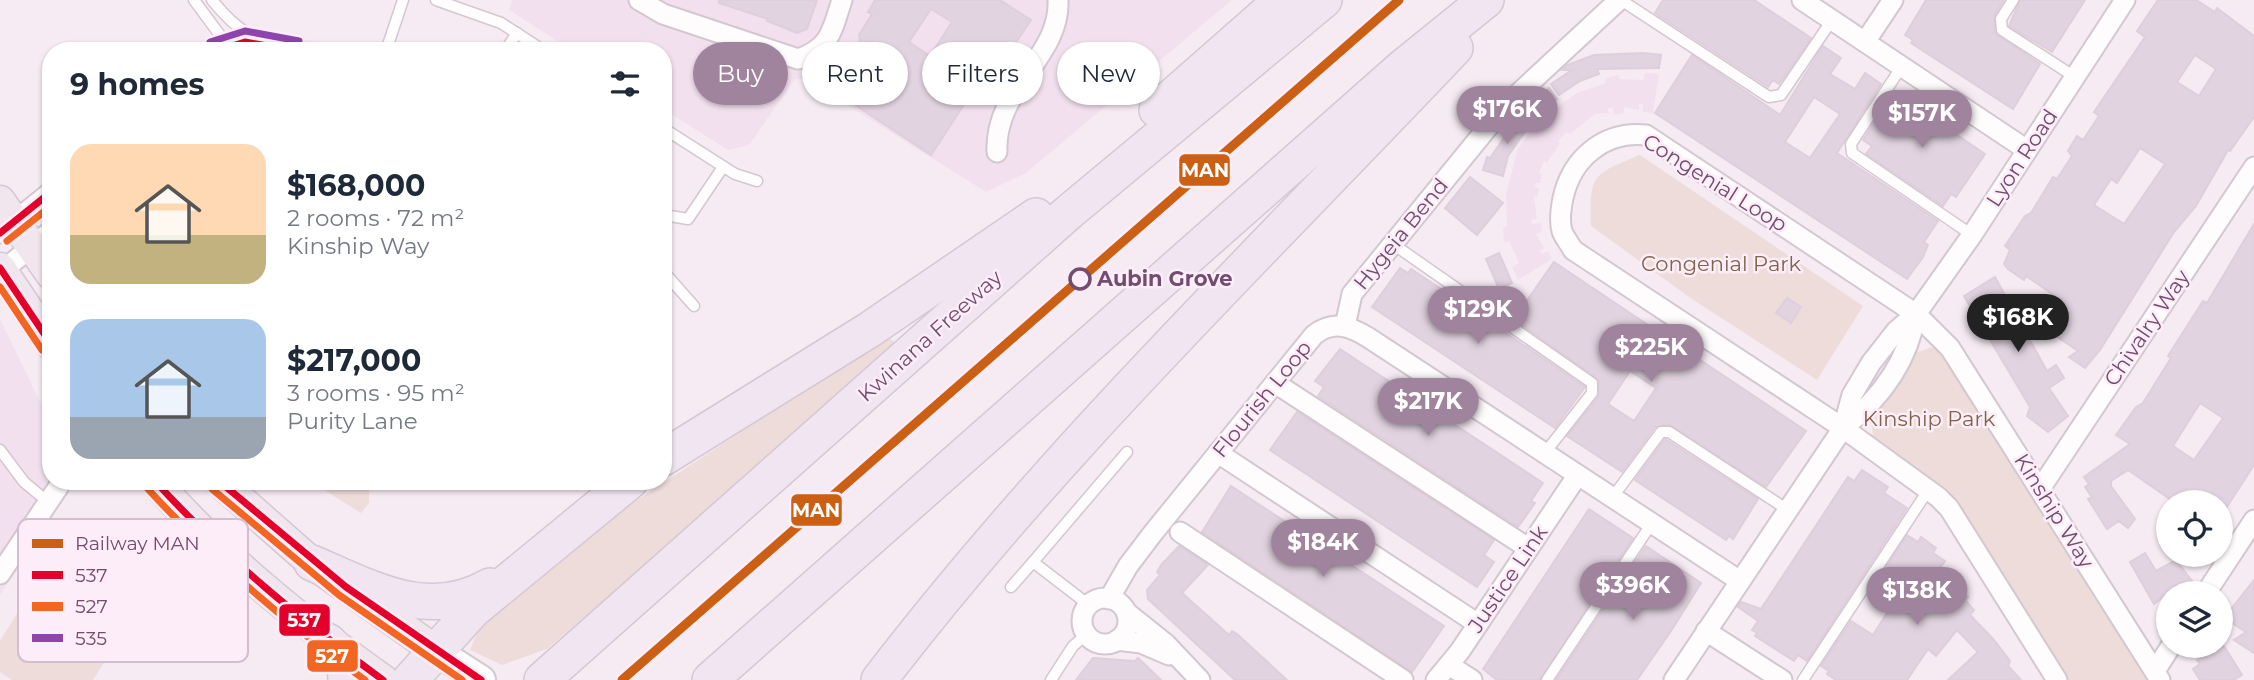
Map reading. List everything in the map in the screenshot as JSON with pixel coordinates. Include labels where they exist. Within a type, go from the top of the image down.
[{"type":"highway","points":[[672,452],[869,330],[1034,218],[1282,0]]},
{"type":"highway","name":"Kwinana Freeway","points":[[542,680],[1069,212],[1324,0]]},
{"type":"highway","points":[[710,680],[1403,67],[1486,0]]},
{"type":"highway","points":[[879,680],[1035,491],[1245,264],[1323,187],[1501,0]]},
{"type":"highway","points":[[410,680],[473,610],[619,490]]},
{"type":"highway","points":[[312,563],[385,595],[433,604],[455,601],[483,590],[522,567]]},
{"type":"highway","points":[[329,642],[345,665],[346,680]]},
{"type":"main road","points":[[20,227],[42,260]]},
{"type":"main road","points":[[1,270],[42,331]]},
{"type":"main road","points":[[163,490],[189,519]]},
{"type":"main road","points":[[229,490],[312,563],[481,680]]},
{"type":"main road","points":[[248,573],[329,642],[383,680]]},
{"type":"street","points":[[639,0],[663,14],[798,59],[815,53],[829,40],[842,0]]},
{"type":"street","points":[[997,152],[1001,116],[1053,31],[1059,14],[1058,0]]},
{"type":"street","name":"Hygeia Bend","points":[[1345,326],[1352,294],[1520,89],[1620,0]]},
{"type":"street","points":[[1802,0],[2027,150]]},
{"type":"street","points":[[1865,41],[1893,0]]},
{"type":"street","name":"Lyon Road","points":[[1674,680],[1843,428],[1852,395],[1871,363],[1896,331],[1916,314],[1972,235],[2125,0]]},
{"type":"street","points":[[255,42],[259,41]]},
{"type":"street","name":"Congenial Loop","points":[[1916,314],[1646,135],[1615,136],[1594,147],[1578,163],[1567,182],[1560,208],[1561,229],[1573,250],[1843,428],[1929,489],[1948,508],[2057,680]]},
{"type":"street","name":"Chivalry Way","points":[[2040,489],[2254,167]]},
{"type":"street","points":[[1,270],[20,227],[42,202]]},
{"type":"street","name":"Kinship Way","points":[[1916,314],[1950,348],[2157,675]]},
{"type":"street","points":[[1345,326],[1369,338],[1740,581]]},
{"type":"street","name":"Flourish Loop","points":[[1109,599],[1128,566],[1314,335],[1324,328],[1345,326]]},
{"type":"street","points":[[1275,383],[1528,548]]},
{"type":"street","points":[[1218,453],[1478,624]]},
{"type":"street","name":"Justice Link","points":[[1436,680],[1450,665],[1577,476]]},
{"type":"street","points":[[37,519],[54,494]]},
{"type":"street","points":[[2214,581],[2254,520]]},
{"type":"street","points":[[1181,533],[1403,680]]},
{"type":"street","points":[[0,575],[18,548]]},
{"type":"street","points":[[1177,658],[1140,642],[1117,640],[1104,644],[1087,634],[1083,622],[1089,605],[1098,599],[1119,603],[1126,612],[1166,644],[1200,680]]},
{"type":"street","points":[[1117,640],[1128,624],[1126,612]]},
{"type":"street","points":[[1706,631],[1782,680]]},
{"type":"street","points":[[2157,675],[2165,658]]},
{"type":"street","points":[[1450,665],[1472,680]]},
{"type":"lane","points":[[194,0],[221,42]]},
{"type":"lane","points":[[212,0],[243,32],[263,42]]},
{"type":"lane","points":[[389,42],[403,0]]},
{"type":"lane","points":[[436,0],[477,13],[530,42]]},
{"type":"lane","points":[[1620,0],[1769,97],[1781,95],[1832,20]]},
{"type":"lane","points":[[2014,0],[2001,19],[2002,30],[2074,77]]},
{"type":"lane","points":[[511,42],[517,33]]},
{"type":"lane","points":[[259,41],[274,37],[288,42]]},
{"type":"lane","points":[[1902,66],[1851,144],[1852,153],[1972,235]]},
{"type":"lane","points":[[672,134],[723,167],[757,181]]},
{"type":"lane","points":[[672,216],[688,219],[723,167]]},
{"type":"lane","points":[[1392,244],[1592,383],[1592,393],[1544,454]]},
{"type":"lane","points":[[672,281],[694,306]]},
{"type":"lane","points":[[1612,498],[1651,442],[1661,432],[1669,432],[1788,510]]},
{"type":"lane","points":[[0,450],[24,482],[42,489]]},
{"type":"lane","points":[[1011,587],[1127,452]]},
{"type":"lane","points":[[1803,680],[1929,489]]},
{"type":"lane","points":[[44,490],[54,494]]},
{"type":"lane","points":[[1547,680],[1652,523]]},
{"type":"lane","points":[[1033,562],[1089,605]]},
{"type":"lane","points":[[1051,680],[1059,664],[1087,634]]},
{"type":"shaded area","points":[[512,0],[1232,0],[1160,60],[1160,42],[1057,42],[1057,105],[1107,105],[1026,173],[986,192],[847,105],[908,105],[908,42],[802,42],[802,79],[795,79],[788,89],[788,42],[693,42],[693,105],[777,105],[749,145],[728,150],[672,115],[672,42],[559,42],[509,10]]},
{"type":"shaded area","points":[[1645,73],[1659,74],[1653,113],[1643,112],[1643,104],[1639,104],[1639,110],[1624,107],[1624,113],[1614,115],[1613,108],[1608,108],[1609,113],[1595,114],[1570,134],[1567,132],[1558,141],[1560,143],[1547,163],[1544,161],[1539,173],[1542,174],[1540,183],[1535,183],[1534,187],[1539,188],[1537,197],[1534,196],[1537,219],[1531,220],[1532,224],[1541,223],[1542,232],[1536,234],[1544,248],[1539,251],[1542,254],[1548,251],[1552,259],[1518,280],[1512,267],[1519,263],[1509,241],[1504,242],[1503,227],[1507,226],[1506,194],[1518,149],[1538,122],[1575,94],[1606,83],[1606,78],[1619,75],[1619,79],[1643,80]]},
{"type":"shaded area","points":[[0,319],[42,405],[42,490],[68,490],[50,519],[18,519],[18,567],[0,595]]},
{"type":"green space","name":"Congenial Park","points":[[1640,155],[1863,306],[1817,380],[1692,299],[1591,226],[1591,196],[1597,178],[1612,167]]},
{"type":"green space","points":[[887,336],[901,347],[547,649],[502,665],[470,650],[481,623],[622,510],[652,490],[672,490],[672,477]]},
{"type":"green space","name":"Kinship Park","points":[[1932,347],[1942,350],[2154,680],[2068,680],[1962,511],[1873,438],[1871,415],[1915,353]]},
{"type":"green space","points":[[324,490],[369,490],[369,503],[361,513]]},
{"type":"green space","points":[[18,612],[18,662],[104,662],[93,680],[12,680],[0,672],[0,641]]},
{"type":"building","points":[[719,0],[817,0],[807,29],[797,33],[767,21],[768,19],[719,3]]},
{"type":"building","points":[[875,0],[1000,0],[1031,20],[1016,42],[939,42],[952,22],[931,9],[909,42],[922,51],[922,105],[964,105],[931,155],[855,105],[908,105],[908,42],[859,42],[859,35],[872,14],[868,12]]},
{"type":"building","points":[[1663,0],[1754,0],[1811,38],[1779,84],[1773,80],[1768,87],[1655,13]]},
{"type":"building","points":[[1926,0],[2004,0],[1994,16],[1995,33],[2040,64],[2013,109],[1911,43],[1913,40],[1905,35]]},
{"type":"building","points":[[2020,0],[2085,0],[2052,52],[2009,26]]},
{"type":"building","points":[[2158,0],[2196,0],[2215,12],[2217,8],[2254,36],[2254,117],[2230,151],[2228,150],[2196,206],[2174,232],[2100,350],[2085,368],[2069,357],[2078,351],[2043,327],[2061,300],[2026,276],[2024,280],[2008,269],[2004,264],[2010,250],[2005,246],[2025,216],[2031,213],[2053,177],[2057,179],[2072,156],[2068,151],[2077,136],[2083,140],[2099,116],[2094,112],[2145,37],[2137,31]],"holes":[[[2195,55],[2216,69],[2199,96],[2177,82]],[[2140,148],[2165,164],[2124,224],[2094,205],[2111,179],[2117,183]]]},
{"type":"building","points":[[1823,46],[1841,58],[1830,74],[1855,89],[1865,73],[1881,84],[1837,153],[1938,221],[1924,242],[1928,245],[1923,257],[1907,279],[1655,113],[1692,55],[1780,115]],"holes":[[[1814,97],[1840,114],[1810,158],[1785,142]]]},
{"type":"building","points":[[1594,55],[1661,55],[1659,68],[1597,69],[1599,74],[1580,81],[1559,95],[1551,84],[1572,70],[1562,70],[1567,65]]},
{"type":"building","points":[[1549,88],[1557,99],[1546,107],[1538,96]]},
{"type":"building","points":[[1894,92],[1985,154],[1956,197],[1951,194],[1943,206],[1866,154],[1872,146],[1863,140]]},
{"type":"building","points":[[1522,112],[1533,120],[1508,156],[1503,176],[1483,170],[1487,157],[1490,158]]},
{"type":"building","points":[[1470,177],[1503,203],[1477,235],[1445,208]]},
{"type":"building","points":[[2254,224],[2254,465],[2233,497],[2233,490],[2157,490],[2128,470],[2111,481],[2111,486],[2135,519],[2128,528],[2119,521],[2107,529],[2088,499],[2092,497],[2085,487],[2089,484],[2084,477],[2130,444],[2116,435],[2136,407],[2143,403],[2171,358],[2168,356],[2203,301],[2207,303]],"holes":[[[2200,403],[2223,418],[2194,460],[2173,446]]]},
{"type":"building","points":[[1499,253],[1512,283],[1499,289],[1486,259]]},
{"type":"building","points":[[1554,262],[1806,431],[1766,487],[1670,425],[1655,427],[1622,472],[1567,436],[1598,398],[1599,380],[1514,319]],"holes":[[[1630,371],[1656,388],[1634,421],[1608,404]]]},
{"type":"building","points":[[1400,268],[1408,273],[1411,269],[1585,387],[1555,428],[1372,307]]},
{"type":"building","points":[[1995,277],[2047,371],[2056,365],[2064,378],[2049,388],[2068,416],[2048,432],[2027,416],[2030,407],[1964,296]]},
{"type":"building","points":[[1787,298],[1801,307],[1791,323],[1776,313]]},
{"type":"building","points":[[1340,349],[1543,483],[1531,501],[1535,503],[1518,527],[1318,396],[1324,387],[1315,381]]},
{"type":"building","points":[[1297,412],[1494,540],[1484,555],[1494,562],[1477,587],[1270,450]]},
{"type":"building","points":[[1665,439],[1758,499],[1733,539],[1729,536],[1726,540],[1635,480]]},
{"type":"building","points":[[1862,470],[1888,487],[1884,493],[1907,508],[1807,661],[1798,655],[1794,661],[1755,636],[1757,633],[1752,630],[1758,621],[1738,607],[1741,602],[1761,609],[1848,477],[1854,481]]},
{"type":"building","points":[[1231,486],[1444,626],[1412,672],[1202,532]]},
{"type":"building","points":[[1589,509],[1633,538],[1540,680],[1497,680],[1483,669]]},
{"type":"building","points":[[1907,535],[1918,542],[1921,537],[1936,548],[1933,553],[1945,561],[1938,571],[1968,597],[1965,600],[1974,610],[1970,615],[1994,640],[2010,661],[2008,666],[2021,680],[1948,680],[1978,652],[1957,630],[1936,656],[1928,649],[1907,680],[1836,680],[1827,674],[1829,671],[1821,666],[1851,621],[1873,635],[1894,602],[1889,598],[1894,589],[1889,586],[1895,578],[1884,571]]},
{"type":"building","points":[[1179,546],[1208,565],[1182,593],[1229,635],[1232,631],[1237,634],[1287,680],[1235,680],[1148,599],[1147,590],[1160,575],[1157,572],[1161,565]]},
{"type":"building","points":[[1646,546],[1701,583],[1671,631],[1637,680],[1556,680]]},
{"type":"building","points":[[2145,553],[2156,571],[2163,567],[2181,567],[2192,581],[2156,581],[2154,604],[2130,562]]},
{"type":"building","points":[[2254,580],[2254,653],[2234,640],[2246,632],[2233,624],[2233,607]]},
{"type":"building","points":[[1093,658],[1135,661],[1138,658],[1161,680],[1076,680]]},
{"type":"building","points":[[2231,658],[2242,675],[2234,680],[2200,680],[2193,669],[2200,664],[2197,660]]},
{"type":"rail line","name":"MAN","points":[[622,680],[1399,0]]},
{"type":"transit line","name":"535","points":[[210,42],[245,31],[299,41]]},
{"type":"transit line","name":"537","points":[[0,233],[42,199]]},
{"type":"transit line","name":"527","points":[[7,241],[42,213]]},
{"type":"transit line","name":"537","points":[[0,268],[42,331]]},
{"type":"transit line","name":"527","points":[[0,287],[42,350]]},
{"type":"transit line","name":"527","points":[[149,490],[177,519]]},
{"type":"transit line","name":"537","points":[[163,490],[191,519]]},
{"type":"transit line","name":"527","points":[[213,490],[248,519]]},
{"type":"transit line","name":"537","points":[[230,490],[346,587],[481,680]]},
{"type":"transit line","name":"527","points":[[248,519],[339,595],[462,680]]},
{"type":"transit line","name":"537","points":[[248,572],[383,680]]},
{"type":"transit line","name":"527","points":[[248,587],[365,680]]},
{"type":"place","name":"Aubin Grove","points":[[1080,279]]}]
